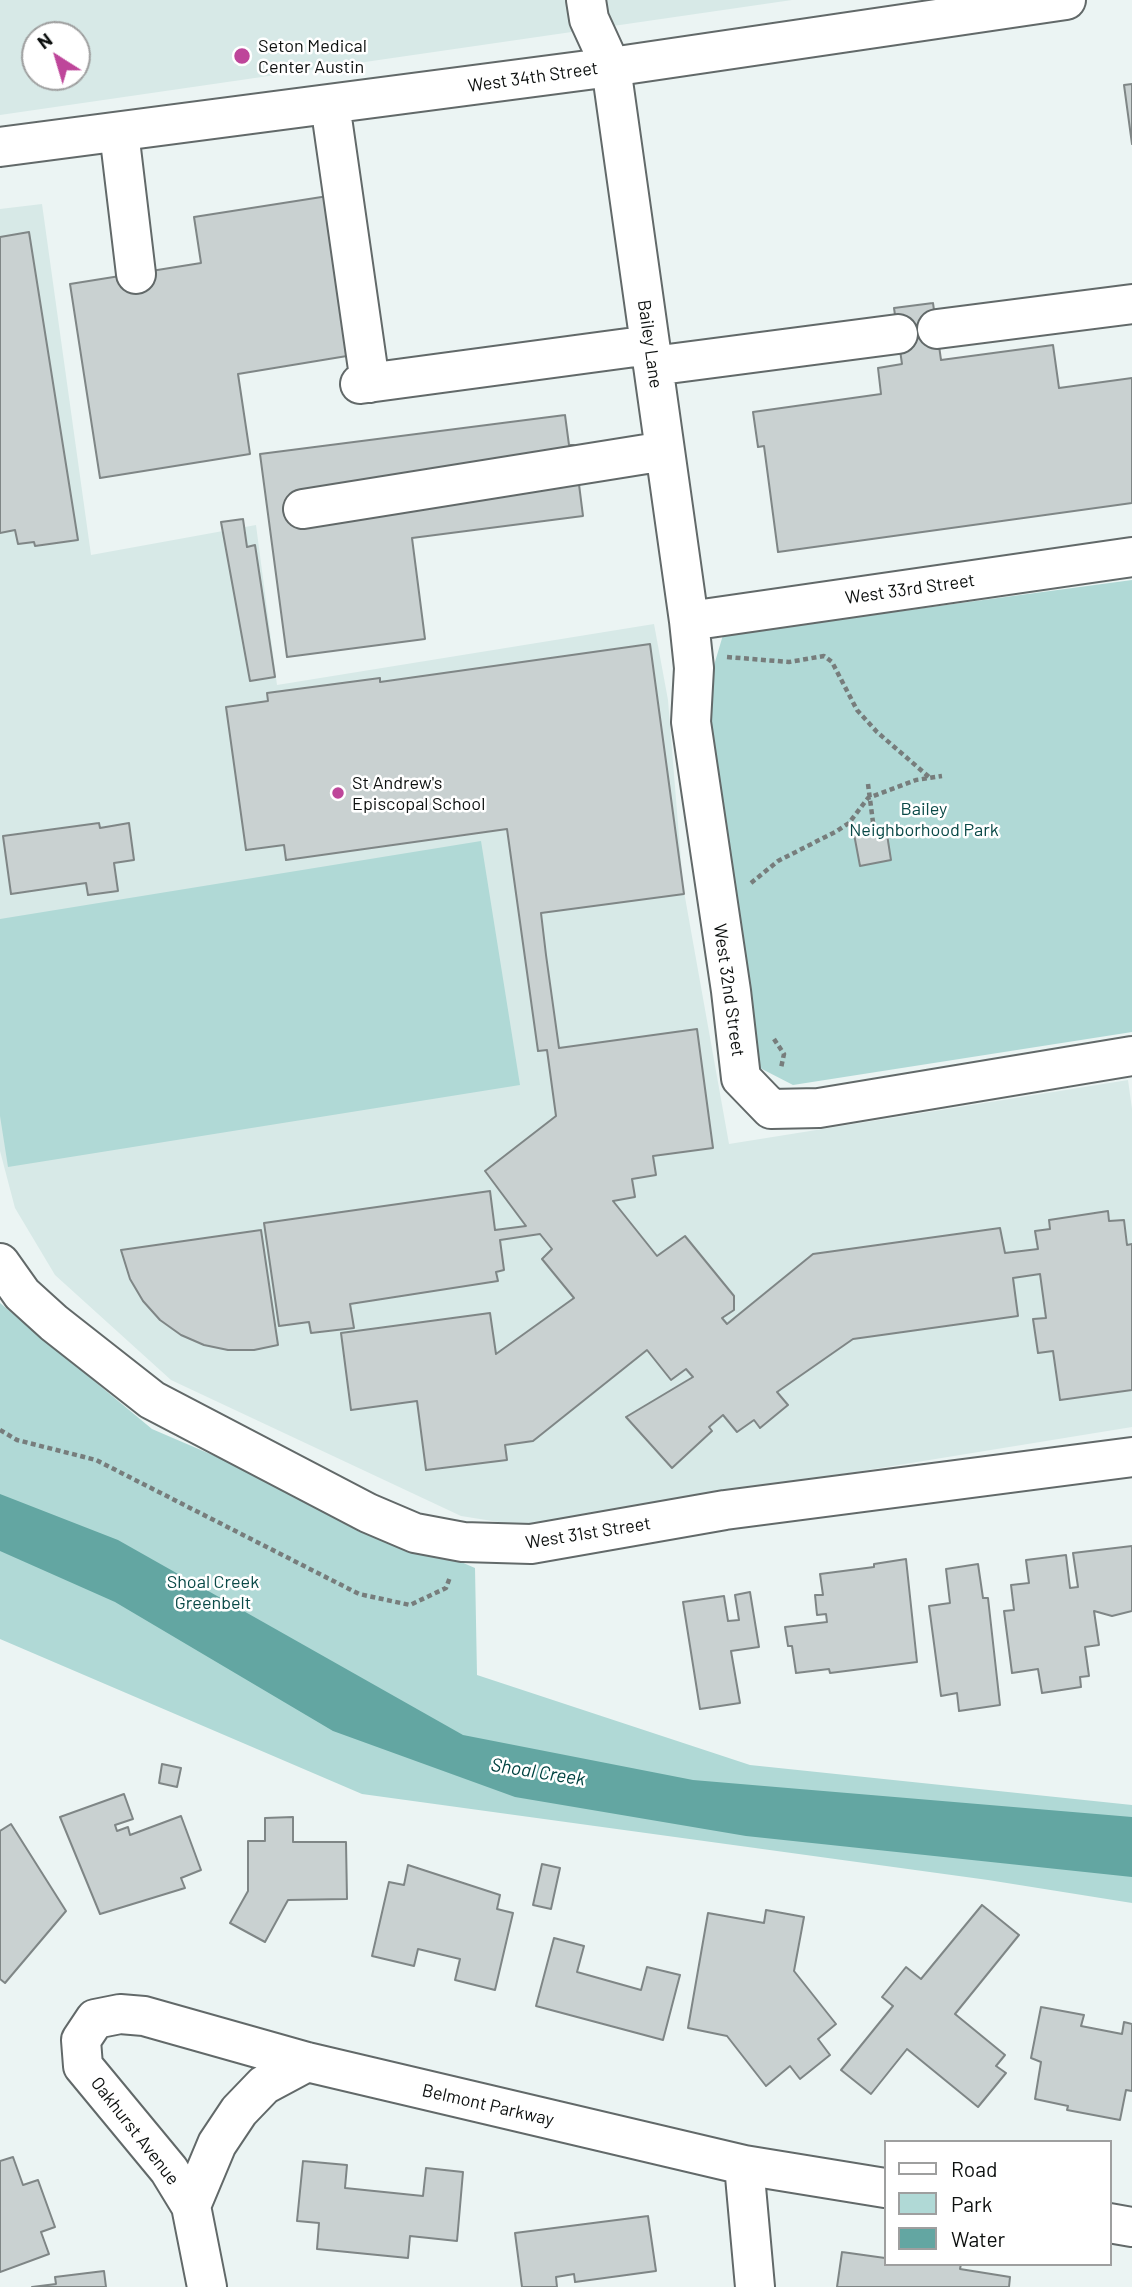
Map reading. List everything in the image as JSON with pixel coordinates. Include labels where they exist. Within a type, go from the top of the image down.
[{"type":"street","name":"Bailey Lane","points":[[586,0],[589,19],[611,66],[689,621]]},
{"type":"street","name":"West 34th Street","points":[[0,147],[611,66],[1066,0]]},
{"type":"street","points":[[330,104],[365,383],[898,334]]},
{"type":"street","points":[[119,132],[136,274]]},
{"type":"street","points":[[937,329],[1132,304]]},
{"type":"street","points":[[303,509],[665,451]]},
{"type":"street","name":"West 33rd Street","points":[[689,621],[1132,557]]},
{"type":"street","name":"West 32nd Street","points":[[689,621],[694,668],[691,722],[731,991],[741,1078],[772,1109],[819,1108],[1132,1056]]},
{"type":"street","name":"West 31st Street","points":[[0,1263],[22,1294],[54,1323],[152,1400],[368,1513],[415,1533],[463,1542],[531,1544],[725,1510],[1132,1457]]},
{"type":"street","name":"Belmont Parkway","points":[[95,2019],[120,2014],[144,2016],[307,2062],[744,2165],[884,2188]]},
{"type":"street","name":"Oakhurst Avenue","points":[[95,2019],[81,2040],[83,2066],[169,2170],[191,2206],[207,2287]]},
{"type":"street","points":[[191,2206],[217,2144],[239,2111],[264,2085],[307,2062]]},
{"type":"street","points":[[744,2165],[755,2287]]},
{"type":"street","points":[[1111,2223],[1132,2227]]},
{"type":"path","points":[[720,656],[789,662],[824,656],[832,662],[857,710],[877,732],[930,777]]},
{"type":"path","points":[[748,888],[752,881],[778,861],[849,823],[868,798],[885,789],[942,776]]},
{"type":"path","points":[[867,784],[874,830]]},
{"type":"path","points":[[767,1030],[784,1054],[780,1073]]},
{"type":"path","points":[[0,1430],[17,1440],[96,1460],[359,1594],[410,1605],[446,1588],[463,1542]]},
{"type":"shaded area","name":"Seton Medical Center Austin","points":[[0,0],[792,0],[0,115]]},
{"type":"shaded area","name":"St Andrew's Episcopal School","points":[[42,204],[91,555],[256,525],[277,685],[654,624],[668,700],[683,886],[729,1144],[1128,1080],[1132,1109],[1132,1427],[524,1526],[461,1516],[171,1380],[55,1275],[15,1208],[0,1151],[0,209]]},
{"type":"green space","name":"Bailey Neighborhood Park","points":[[1132,580],[1132,1032],[793,1085],[760,1068],[748,1048],[698,719],[723,635]]},
{"type":"green space","points":[[481,841],[520,1085],[8,1167],[0,1116],[0,919]]},
{"type":"green space","name":"Shoal Creek Greenbelt","points":[[0,1303],[152,1429],[475,1568],[477,1675],[750,1765],[1132,1805],[1132,1903],[988,1880],[362,1794],[0,1639]]},
{"type":"water","name":"Shoal Creek","points":[[0,1494],[118,1540],[463,1735],[693,1780],[1132,1817],[1132,1877],[746,1836],[515,1797],[333,1731],[115,1602],[0,1551]]},
{"type":"building","points":[[1132,84],[1132,144],[1124,85]]},
{"type":"building","points":[[328,196],[353,355],[238,374],[250,454],[100,478],[70,284],[201,263],[194,217]]},
{"type":"building","points":[[29,232],[78,540],[35,546],[34,542],[18,544],[15,530],[0,533],[0,237]]},
{"type":"building","points":[[933,303],[941,360],[1053,345],[1059,388],[1132,378],[1132,503],[778,552],[764,446],[758,447],[753,412],[881,394],[878,368],[902,364],[894,308]]},
{"type":"building","points":[[565,415],[569,445],[574,445],[583,516],[412,538],[425,639],[287,657],[260,454]]},
{"type":"building","points":[[243,519],[247,547],[255,545],[275,677],[250,681],[221,522]]},
{"type":"building","points":[[650,644],[684,894],[541,913],[546,955],[559,1048],[697,1029],[713,1148],[653,1156],[656,1175],[632,1179],[635,1197],[613,1201],[657,1256],[685,1236],[734,1296],[734,1310],[722,1318],[727,1324],[813,1254],[1000,1228],[1005,1253],[1038,1249],[1035,1231],[1050,1229],[1049,1220],[1108,1211],[1109,1221],[1124,1220],[1127,1245],[1132,1244],[1132,1390],[1060,1400],[1053,1351],[1038,1353],[1033,1319],[1046,1318],[1040,1274],[1013,1278],[1018,1316],[853,1339],[777,1392],[788,1405],[760,1428],[754,1420],[737,1432],[723,1415],[709,1427],[712,1431],[672,1468],[626,1417],[693,1377],[686,1369],[671,1380],[647,1350],[533,1441],[505,1445],[507,1460],[426,1470],[417,1401],[351,1410],[341,1333],[490,1313],[496,1354],[574,1298],[542,1259],[552,1249],[540,1234],[500,1240],[504,1270],[496,1272],[498,1281],[350,1304],[354,1328],[311,1333],[309,1322],[279,1326],[264,1223],[490,1191],[495,1230],[526,1226],[485,1171],[556,1116],[547,1050],[538,1051],[507,829],[286,860],[284,845],[246,850],[226,707],[268,701],[267,693],[380,678],[380,682]]},
{"type":"building","points":[[99,823],[100,828],[129,823],[134,860],[114,863],[118,891],[88,895],[86,883],[11,894],[3,836]]},
{"type":"building","points":[[886,828],[891,860],[860,866],[854,834]]},
{"type":"building","points":[[261,1230],[278,1345],[254,1350],[228,1350],[204,1345],[181,1335],[160,1320],[143,1301],[130,1279],[121,1250]]},
{"type":"building","points":[[1132,1546],[1132,1611],[1112,1616],[1094,1611],[1099,1645],[1085,1647],[1089,1676],[1080,1677],[1081,1687],[1042,1693],[1038,1669],[1012,1673],[1004,1611],[1014,1610],[1011,1585],[1029,1583],[1026,1560],[1066,1555],[1070,1588],[1078,1587],[1073,1553]]},
{"type":"building","points":[[906,1559],[917,1662],[830,1673],[829,1669],[796,1673],[792,1646],[788,1646],[785,1627],[827,1622],[826,1614],[817,1615],[815,1595],[823,1595],[820,1574],[874,1567],[874,1564]]},
{"type":"building","points":[[978,1564],[983,1598],[988,1598],[1000,1705],[959,1711],[957,1693],[941,1696],[929,1606],[950,1603],[946,1569]]},
{"type":"building","points":[[750,1592],[759,1647],[731,1651],[740,1703],[700,1709],[683,1602],[724,1596],[728,1621],[739,1620],[735,1595]]},
{"type":"building","points":[[162,1764],[181,1768],[177,1787],[159,1783]]},
{"type":"building","points":[[124,1794],[133,1819],[115,1825],[117,1831],[128,1827],[130,1835],[181,1816],[201,1870],[181,1878],[185,1888],[100,1914],[60,1817]]},
{"type":"building","points":[[293,1817],[293,1842],[346,1842],[347,1899],[288,1900],[265,1942],[230,1923],[248,1891],[248,1841],[265,1841],[265,1818]]},
{"type":"building","points":[[11,1824],[66,1911],[5,1983],[0,1979],[0,1831]]},
{"type":"building","points":[[542,1864],[560,1868],[551,1909],[533,1905]]},
{"type":"building","points":[[408,1865],[500,1895],[497,1909],[513,1913],[495,1990],[455,1980],[460,1959],[418,1949],[414,1966],[372,1956],[389,1882],[404,1885]]},
{"type":"building","points":[[982,1905],[1019,1935],[955,2014],[1005,2055],[996,2066],[1006,2073],[978,2107],[907,2049],[871,2094],[841,2070],[893,2006],[882,1997],[906,1967],[921,1979]]},
{"type":"building","points":[[766,1910],[804,1917],[794,1971],[836,2024],[818,2039],[830,2055],[800,2079],[790,2066],[766,2086],[727,2036],[688,2028],[708,1913],[764,1923]]},
{"type":"building","points":[[554,1938],[584,1946],[577,1972],[641,1990],[647,1967],[680,1975],[663,2040],[536,2006]]},
{"type":"building","points":[[1041,2007],[1084,2015],[1081,2026],[1122,2034],[1124,2022],[1132,2024],[1132,2091],[1126,2090],[1120,2120],[1067,2110],[1068,2106],[1035,2099],[1041,2062],[1031,2058]]},
{"type":"building","points":[[13,2157],[23,2185],[38,2180],[55,2227],[41,2232],[49,2254],[0,2272],[0,2161]]},
{"type":"building","points":[[303,2161],[347,2165],[345,2188],[423,2196],[426,2168],[463,2172],[457,2241],[410,2236],[408,2258],[317,2249],[319,2223],[297,2221]]},
{"type":"building","points":[[648,2216],[656,2271],[575,2282],[574,2274],[556,2277],[557,2287],[522,2287],[515,2233]]},
{"type":"building","points":[[842,2252],[884,2258],[884,2266],[961,2266],[960,2269],[1010,2277],[1009,2287],[837,2287]]},
{"type":"building","points":[[104,2271],[106,2287],[32,2287],[56,2284],[55,2277]]},
{"type":"place","name":"Seton Medical Center Austin","points":[[242,56]]},
{"type":"place","name":"St Andrew's Episcopal School","points":[[338,793]]}]
